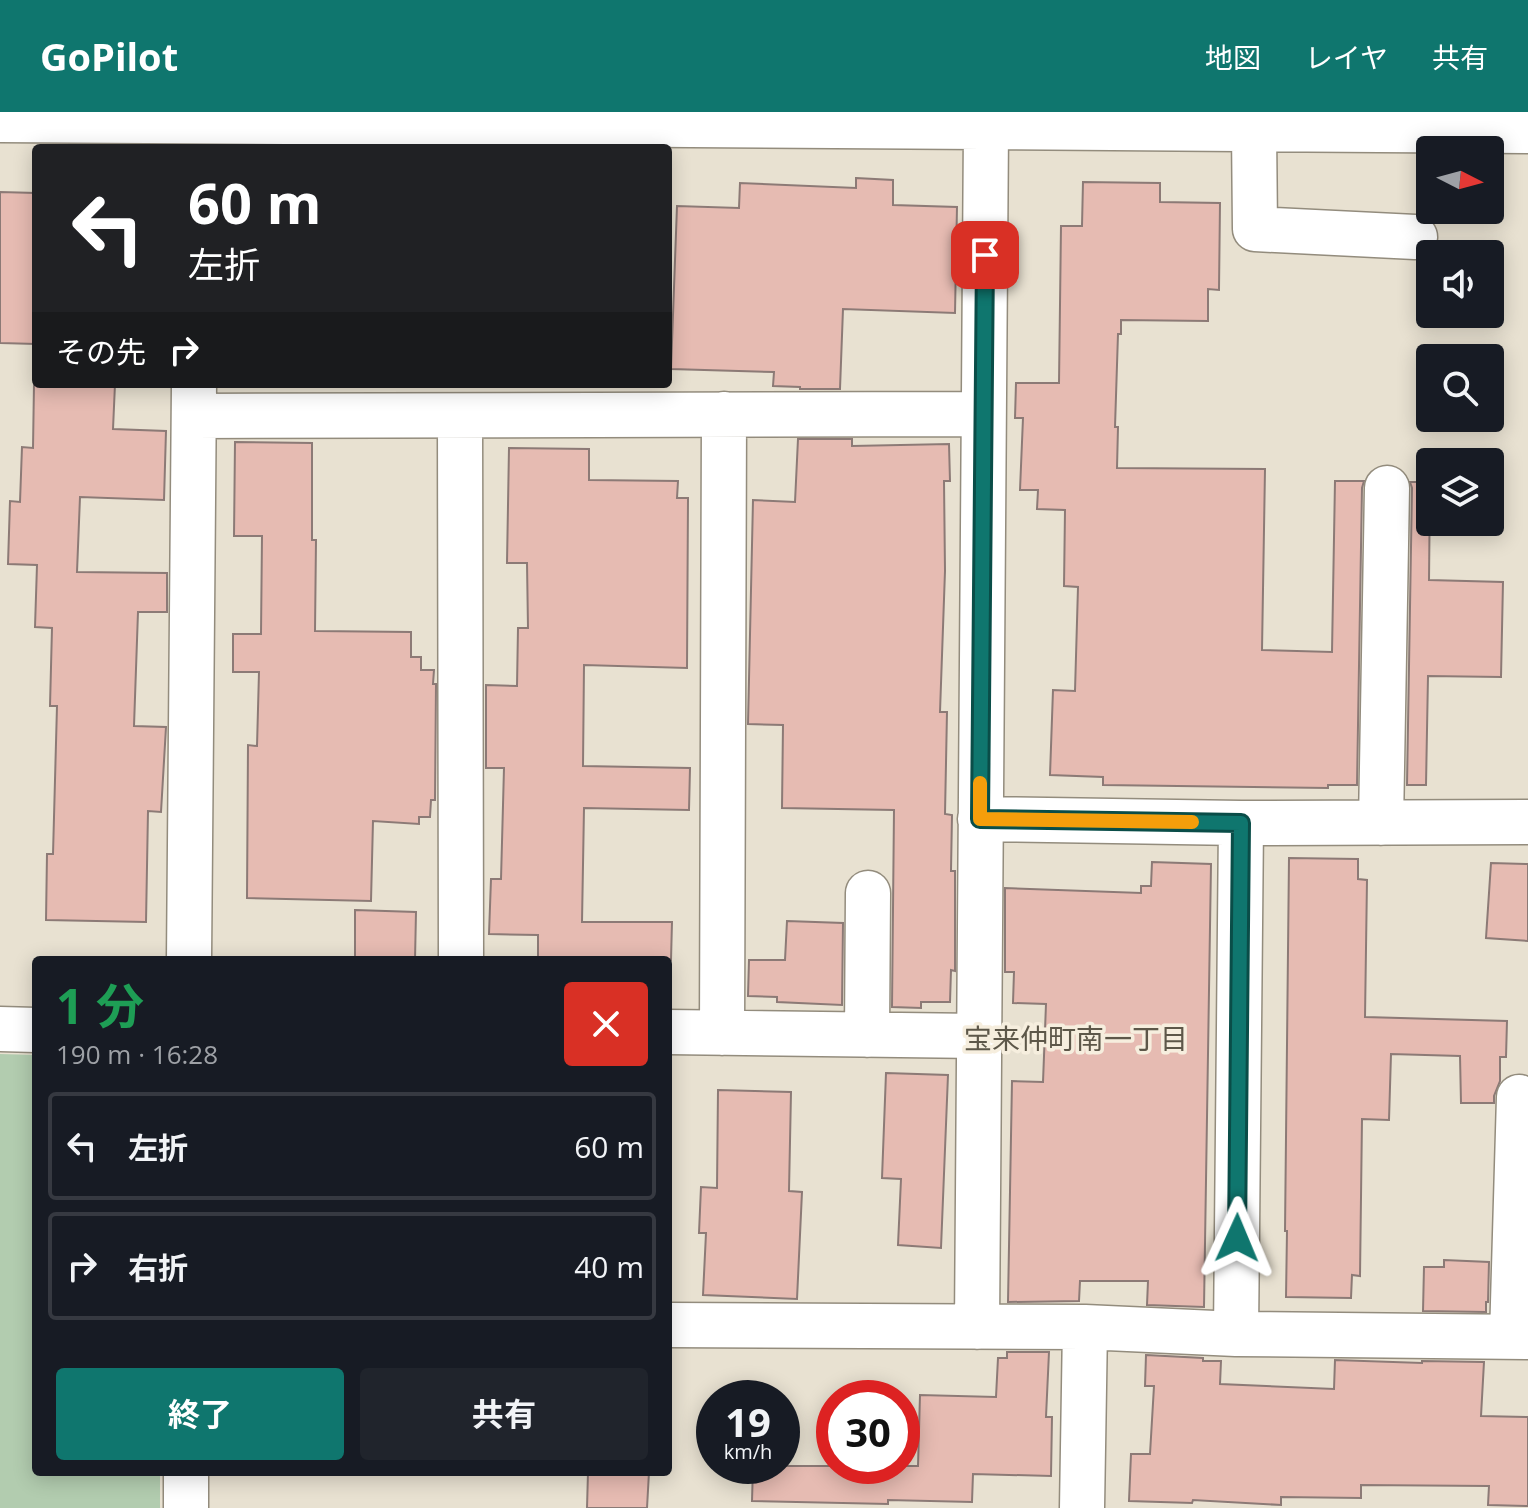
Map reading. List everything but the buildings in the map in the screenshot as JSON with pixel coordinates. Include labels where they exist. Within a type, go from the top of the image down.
[{"type":"street","points":[[0,120],[195,127],[333,117],[986,128],[1246,123],[1528,131]]},
{"type":"street","points":[[1246,123],[1255,229],[1415,237]]},
{"type":"street","points":[[977,1327],[986,128]]},
{"type":"street","points":[[189,956],[194,400],[460,417],[983,414]]},
{"type":"street","points":[[722,1033],[724,414]]},
{"type":"street","points":[[460,417],[461,956]]},
{"type":"street","points":[[1381,823],[1387,488]]},
{"type":"street","points":[[980,819],[1241,823],[1528,822]]},
{"type":"street","points":[[1236,1334],[1241,823]]},
{"type":"street","points":[[867,1035],[868,893]]},
{"type":"street","points":[[0,1029],[32,1030]]},
{"type":"street","points":[[672,1032],[979,1036]]},
{"type":"street","points":[[672,1325],[1085,1327],[1236,1334],[1520,1337],[1519,1097]]},
{"type":"street","points":[[1082,1508],[1085,1327]]},
{"type":"street","points":[[186,1476],[186,1508]]},
{"type":"green space","points":[[0,1054],[32,1055],[32,1476],[160,1476],[160,1508],[0,1508]]},
{"type":"slow traffic","points":[[980,783],[980,819],[1192,822]]},
{"type":"district","name":"宝来仲町南一丁目","points":[[1076,1039]]},
{"type":"route","points":[[985,255],[980,819],[1241,823],[1237,1238]]}]
